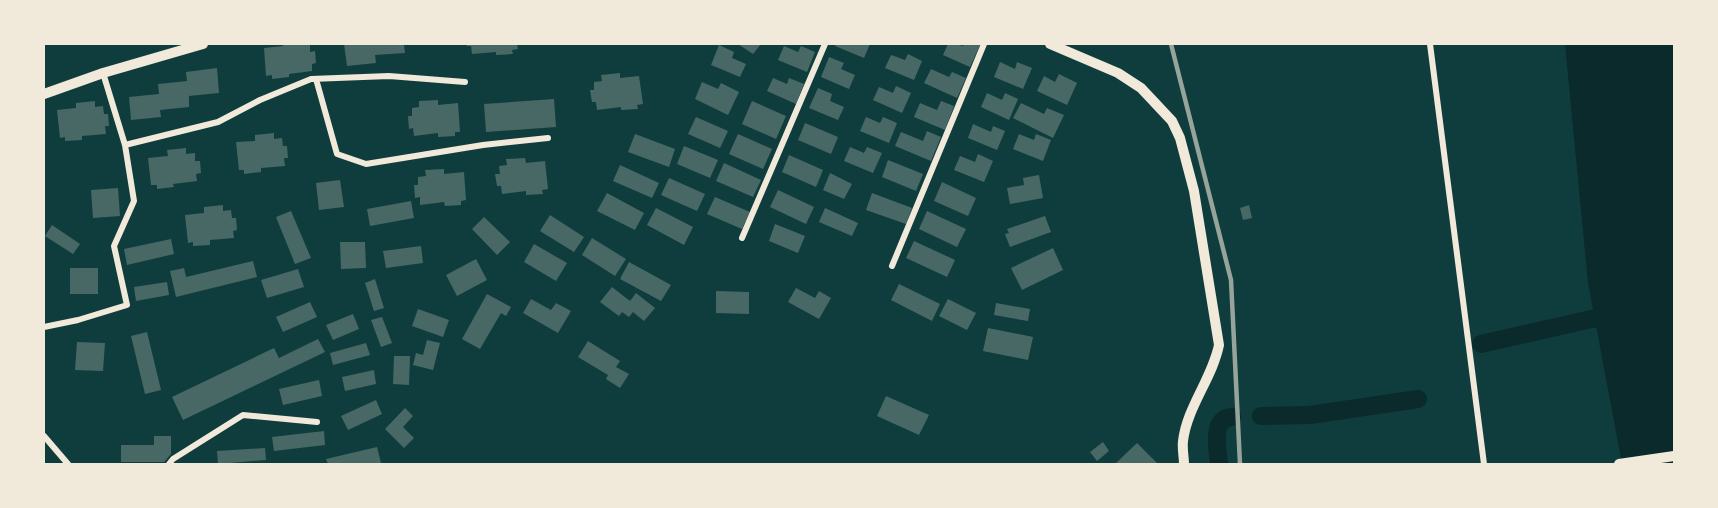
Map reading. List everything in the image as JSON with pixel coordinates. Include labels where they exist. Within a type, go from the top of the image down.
[{"type":"street","points":[[44,94],[103,73],[202,44]]},
{"type":"street","points":[[742,238],[825,44]]},
{"type":"street","points":[[892,266],[984,44]]},
{"type":"street","points":[[1050,44],[1118,73],[1141,88],[1172,122],[1180,138],[1194,191],[1219,345],[1216,361],[1183,441],[1184,465]]},
{"type":"street","points":[[1431,44],[1484,465]]},
{"type":"street","points":[[44,327],[78,320],[127,305],[114,246],[134,201],[125,145],[103,73]]},
{"type":"street","points":[[125,145],[218,122],[260,100],[316,79],[389,76],[465,82]]},
{"type":"street","points":[[316,79],[337,154],[366,164],[548,138]]},
{"type":"street","points":[[169,465],[173,459],[243,415],[317,422]]},
{"type":"street","points":[[44,436],[68,465]]},
{"type":"street","points":[[1619,465],[1674,456]]},
{"type":"water","points":[[1565,44],[1674,44],[1674,464],[1622,464],[1588,283]]},
{"type":"building","points":[[283,44],[310,44],[310,52],[315,51],[316,63],[312,64],[312,71],[272,79],[272,75],[266,76],[264,48],[283,46]]},
{"type":"building","points":[[344,44],[404,44],[405,53],[375,55],[376,63],[347,66]]},
{"type":"building","points":[[466,44],[517,44],[518,49],[512,50],[513,54],[496,55],[496,52],[472,54],[471,46]]},
{"type":"building","points":[[738,44],[761,44],[753,54]]},
{"type":"building","points":[[836,44],[870,44],[864,58],[835,46]]},
{"type":"building","points":[[948,44],[980,45],[970,67],[943,55]]},
{"type":"building","points":[[719,45],[734,52],[732,58],[746,64],[740,77],[711,65]]},
{"type":"building","points":[[784,46],[798,52],[801,46],[815,52],[807,72],[778,60]]},
{"type":"building","points":[[908,54],[922,61],[914,80],[885,68],[891,55],[905,60]]},
{"type":"building","points":[[829,57],[844,63],[841,69],[855,75],[849,89],[821,77]]},
{"type":"building","points":[[1000,62],[1015,69],[1017,62],[1032,68],[1023,89],[994,77]]},
{"type":"building","points":[[217,68],[219,93],[189,96],[189,107],[160,110],[161,117],[131,120],[129,97],[159,94],[158,84],[187,81],[186,72]]},
{"type":"building","points":[[931,69],[949,77],[952,72],[966,78],[957,98],[924,83]]},
{"type":"building","points":[[620,73],[620,78],[639,76],[643,104],[637,105],[638,109],[621,110],[621,107],[597,110],[596,102],[592,102],[590,90],[594,90],[594,82],[602,81],[601,75]]},
{"type":"building","points":[[1059,74],[1077,83],[1067,105],[1037,91],[1044,76],[1055,82]]},
{"type":"building","points":[[773,78],[787,84],[789,78],[804,84],[796,104],[767,91]]},
{"type":"building","points":[[702,82],[718,89],[721,83],[739,92],[728,115],[695,99]]},
{"type":"building","points":[[896,86],[911,93],[902,113],[873,100],[879,87],[893,93]]},
{"type":"building","points":[[818,88],[832,94],[830,101],[844,107],[838,120],[809,108]]},
{"type":"building","points":[[987,93],[1002,100],[1005,93],[1018,99],[1009,120],[981,107]]},
{"type":"building","points":[[554,99],[556,127],[486,132],[484,104]]},
{"type":"building","points":[[438,100],[438,105],[458,103],[460,132],[455,132],[455,136],[438,137],[438,133],[414,136],[413,128],[409,129],[408,116],[412,116],[412,108],[419,107],[419,101]]},
{"type":"building","points":[[95,101],[95,107],[103,106],[104,114],[108,114],[109,126],[105,126],[106,134],[82,136],[82,140],[65,141],[65,137],[60,138],[57,110],[76,108],[76,103]]},
{"type":"building","points":[[752,101],[786,116],[776,139],[742,124]]},
{"type":"building","points":[[941,101],[954,106],[945,130],[914,117],[920,103],[937,110]]},
{"type":"building","points":[[1021,103],[1044,114],[1047,108],[1064,115],[1053,138],[1013,118]]},
{"type":"building","points":[[696,117],[728,131],[720,148],[688,134]]},
{"type":"building","points":[[866,117],[880,123],[883,117],[897,123],[889,143],[860,131]]},
{"type":"building","points":[[805,123],[838,137],[831,154],[798,140]]},
{"type":"building","points":[[973,124],[991,132],[993,126],[1005,131],[997,150],[968,138]]},
{"type":"building","points":[[927,131],[941,137],[931,161],[895,146],[901,132],[923,141]]},
{"type":"building","points":[[274,133],[274,139],[282,138],[283,146],[287,146],[288,158],[284,158],[285,166],[261,168],[261,172],[244,174],[244,170],[239,170],[236,142],[255,141],[255,135]]},
{"type":"building","points":[[635,134],[675,149],[669,167],[628,152]]},
{"type":"building","points":[[738,134],[772,149],[763,169],[729,154]]},
{"type":"building","points":[[1019,134],[1034,140],[1036,134],[1051,140],[1043,161],[1013,149]]},
{"type":"building","points":[[684,146],[718,160],[710,178],[677,164]]},
{"type":"building","points":[[850,147],[864,153],[867,147],[882,153],[873,173],[844,161]]},
{"type":"building","points":[[186,148],[186,154],[195,153],[195,161],[200,161],[201,173],[196,174],[197,181],[157,189],[157,185],[151,185],[148,158],[168,156],[167,150]]},
{"type":"building","points":[[978,154],[993,161],[984,182],[954,170],[960,156],[975,162]]},
{"type":"building","points":[[789,155],[823,170],[816,187],[782,172]]},
{"type":"building","points":[[525,158],[526,163],[545,161],[548,189],[542,190],[543,194],[526,195],[526,191],[502,194],[501,186],[497,186],[495,174],[500,174],[499,166],[507,165],[506,159]]},
{"type":"building","points":[[888,160],[923,174],[916,191],[882,177]]},
{"type":"building","points":[[724,163],[761,180],[753,197],[716,181]]},
{"type":"building","points":[[620,165],[659,183],[652,198],[613,181]]},
{"type":"building","points":[[444,169],[444,174],[464,172],[466,200],[461,201],[461,205],[445,206],[444,202],[420,205],[420,197],[415,198],[414,185],[418,185],[418,177],[426,176],[425,170]]},
{"type":"building","points":[[830,173],[852,184],[844,199],[823,190]]},
{"type":"building","points":[[1039,175],[1043,198],[1010,204],[1007,188],[1024,185],[1023,178]]},
{"type":"building","points":[[669,178],[705,194],[697,211],[661,195]]},
{"type":"building","points":[[340,180],[344,207],[319,210],[316,183]]},
{"type":"building","points":[[942,182],[976,198],[968,216],[934,201]]},
{"type":"building","points":[[118,188],[120,216],[93,218],[91,190]]},
{"type":"building","points":[[778,190],[814,207],[806,224],[770,207]]},
{"type":"building","points":[[607,193],[644,213],[635,230],[597,211]]},
{"type":"building","points":[[872,193],[912,208],[906,224],[866,210]]},
{"type":"building","points":[[715,197],[750,212],[742,229],[707,214]]},
{"type":"building","points":[[411,201],[414,218],[370,226],[367,209]]},
{"type":"building","points":[[223,205],[223,211],[231,210],[232,218],[236,218],[237,230],[233,231],[234,238],[210,240],[210,245],[193,246],[193,242],[188,243],[185,215],[204,213],[204,207]]},
{"type":"building","points":[[1249,205],[1252,218],[1243,220],[1240,208]]},
{"type":"building","points":[[656,208],[693,227],[684,245],[647,225]]},
{"type":"building","points":[[825,208],[858,223],[852,236],[819,222]]},
{"type":"building","points":[[291,211],[311,258],[295,264],[276,217]]},
{"type":"building","points":[[927,211],[966,229],[957,247],[919,229]]},
{"type":"building","points":[[550,215],[584,237],[574,252],[540,231]]},
{"type":"building","points":[[1045,216],[1051,232],[1010,247],[1005,234],[1009,233],[1007,229]]},
{"type":"building","points":[[484,217],[510,242],[497,255],[472,229]]},
{"type":"building","points":[[775,224],[805,236],[798,253],[769,241]]},
{"type":"building","points":[[52,225],[80,244],[73,254],[45,236]]},
{"type":"building","points":[[592,238],[626,259],[615,276],[582,255]]},
{"type":"building","points":[[171,239],[174,254],[127,265],[124,249]]},
{"type":"building","points":[[914,241],[955,260],[947,277],[906,258]]},
{"type":"building","points":[[340,242],[365,242],[366,268],[341,269]]},
{"type":"building","points":[[534,244],[567,263],[556,281],[524,262]]},
{"type":"building","points":[[421,246],[423,263],[386,268],[383,251]]},
{"type":"building","points":[[1053,248],[1063,270],[1022,290],[1011,268]]},
{"type":"building","points":[[476,259],[487,280],[457,296],[446,275]]},
{"type":"building","points":[[253,261],[257,277],[176,297],[170,271],[184,268],[186,277]]},
{"type":"building","points":[[629,262],[671,285],[661,301],[620,279]]},
{"type":"building","points":[[70,268],[98,268],[98,294],[70,294]]},
{"type":"building","points":[[298,269],[304,287],[267,298],[261,280]]},
{"type":"building","points":[[375,279],[384,308],[374,311],[365,283]]},
{"type":"building","points":[[167,282],[169,295],[136,301],[134,287]]},
{"type":"building","points":[[899,284],[940,304],[932,321],[891,300]]},
{"type":"building","points":[[612,287],[630,301],[636,293],[655,308],[644,321],[633,312],[629,317],[622,312],[619,316],[600,302]]},
{"type":"building","points":[[796,288],[815,298],[819,291],[831,298],[819,319],[788,302]]},
{"type":"building","points":[[716,291],[749,292],[749,314],[716,313]]},
{"type":"building","points":[[487,294],[511,307],[506,316],[501,313],[480,349],[462,339]]},
{"type":"building","points":[[531,299],[551,310],[556,303],[571,311],[558,333],[523,313]]},
{"type":"building","points":[[948,299],[976,313],[967,330],[939,316]]},
{"type":"building","points":[[310,302],[317,317],[283,332],[276,317]]},
{"type":"building","points":[[996,303],[1030,309],[1028,321],[994,315]]},
{"type":"building","points":[[418,309],[449,320],[443,337],[412,326]]},
{"type":"building","points":[[353,314],[359,329],[333,340],[326,325]]},
{"type":"building","points":[[382,317],[392,343],[381,347],[371,320]]},
{"type":"building","points":[[988,328],[1033,337],[1028,360],[983,351]]},
{"type":"building","points":[[147,332],[161,390],[145,394],[131,336]]},
{"type":"building","points":[[318,339],[325,352],[183,420],[172,397],[274,348],[279,358]]},
{"type":"building","points":[[427,340],[440,343],[433,370],[413,365],[416,353],[423,355]]},
{"type":"building","points":[[588,341],[620,361],[616,367],[629,374],[620,388],[606,379],[608,375],[578,357]]},
{"type":"building","points":[[77,342],[105,343],[103,371],[75,370]]},
{"type":"building","points":[[366,343],[370,355],[333,365],[330,353]]},
{"type":"building","points":[[394,356],[410,356],[409,385],[393,384]]},
{"type":"building","points":[[374,370],[376,384],[345,391],[342,377]]},
{"type":"building","points":[[319,380],[322,396],[283,405],[279,389]]},
{"type":"building","points":[[886,396],[929,415],[919,435],[877,416]]},
{"type":"building","points":[[376,400],[382,414],[348,430],[341,416]]},
{"type":"building","points":[[405,408],[413,416],[403,427],[414,438],[404,448],[385,429]]},
{"type":"building","points":[[324,431],[325,445],[274,451],[272,437]]},
{"type":"building","points":[[154,436],[171,436],[171,454],[164,462],[121,462],[121,445],[154,445]]},
{"type":"building","points":[[1103,442],[1109,451],[1097,461],[1090,452]]},
{"type":"building","points":[[1137,443],[1158,464],[1115,464]]},
{"type":"building","points":[[377,447],[381,463],[328,464],[326,459]]},
{"type":"building","points":[[265,448],[266,460],[218,464],[217,451]]},
{"type":"waterway","points":[[1481,344],[1618,313]]},
{"type":"waterway","points":[[1261,416],[1310,415],[1418,399]]},
{"type":"waterway","points":[[1219,464],[1218,429],[1225,419],[1232,417]]},
{"type":"railway","points":[[1171,44],[1231,280],[1240,464]]}]
